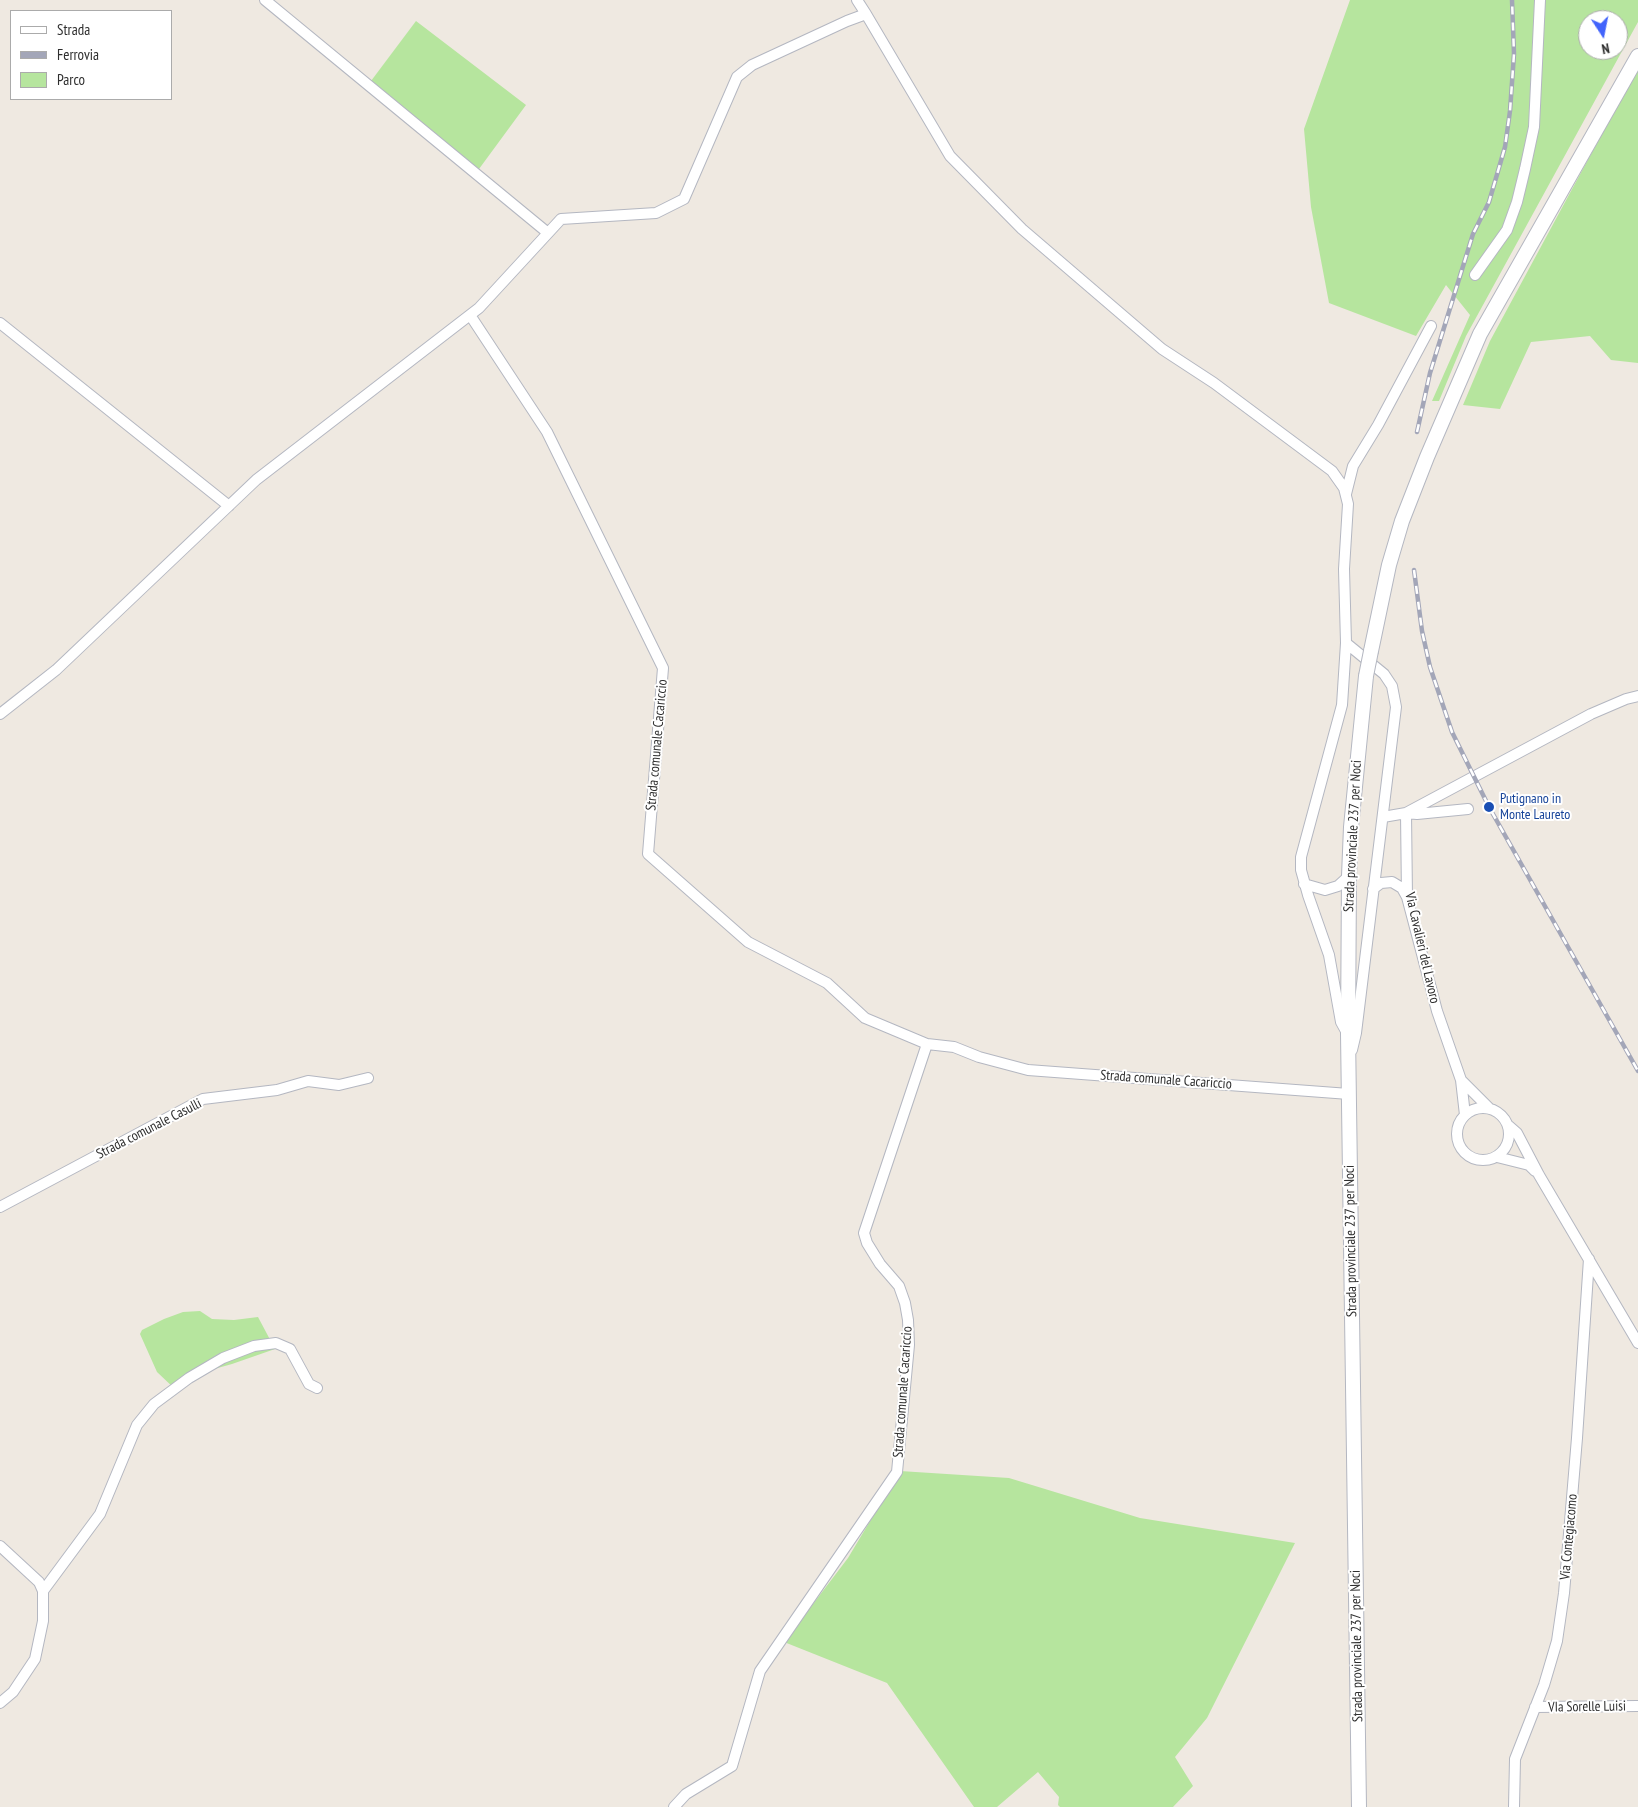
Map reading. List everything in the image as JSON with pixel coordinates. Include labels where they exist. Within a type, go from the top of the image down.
[{"type":"main road","name":"Strada provinciale 237 per Noci","points":[[1359,1807],[1348,1034],[1349,876],[1354,781],[1366,676],[1389,565],[1402,520],[1480,334],[1638,56]]},
{"type":"street","points":[[265,0],[548,233]]},
{"type":"street","points":[[857,0],[950,156],[1022,229],[1162,349],[1214,383],[1332,471],[1344,488],[1348,504],[1344,569],[1346,643],[1342,705],[1302,857],[1301,870],[1304,884],[1330,955],[1341,1022],[1348,1034]]},
{"type":"street","points":[[1476,275],[1507,230],[1517,202],[1525,168],[1534,127],[1540,0]]},
{"type":"street","points":[[0,714],[56,670],[256,480],[478,308],[561,219],[656,213],[684,199],[737,77],[752,65],[866,14]]},
{"type":"street","name":"Strada comunale Cacariccio","points":[[470,315],[547,432],[663,668],[648,854],[748,942],[827,983],[865,1018],[927,1044],[954,1047],[979,1057],[1028,1070],[1349,1094]]},
{"type":"street","points":[[0,323],[229,506]]},
{"type":"street","points":[[1346,496],[1353,466],[1378,425],[1431,326]]},
{"type":"street","points":[[1346,643],[1384,674],[1392,686],[1396,707],[1356,1033],[1349,1062]]},
{"type":"street","points":[[1384,817],[1406,812],[1591,714],[1638,696]]},
{"type":"street","points":[[1406,812],[1416,814],[1468,809]]},
{"type":"street","name":"Via Cavalieri del Lavoro","points":[[1406,812],[1407,897],[1437,1011],[1461,1080]]},
{"type":"street","points":[[1304,884],[1325,890],[1338,886],[1349,876]]},
{"type":"street","points":[[1373,889],[1381,884],[1392,882],[1402,888],[1407,897]]},
{"type":"street","name":"Strada comunale Cacariccio","points":[[674,1807],[686,1794],[732,1766],[760,1671],[897,1472],[909,1345],[908,1320],[899,1286],[880,1264],[867,1243],[864,1233],[927,1044]]},
{"type":"street","name":"Strada comunale Casulli","points":[[0,1207],[203,1099],[277,1090],[308,1081],[339,1085],[368,1078]]},
{"type":"street","points":[[1461,1080],[1490,1109]]},
{"type":"street","points":[[1461,1080],[1465,1115]]},
{"type":"street","points":[[1481,1108],[1490,1109],[1498,1112],[1504,1118],[1510,1134],[1504,1151],[1498,1157],[1481,1161],[1465,1154],[1457,1139],[1457,1130],[1465,1115],[1481,1108]]},
{"type":"street","points":[[1508,1126],[1517,1133],[1539,1175],[1638,1343]]},
{"type":"street","points":[[1498,1157],[1528,1165],[1539,1175]]},
{"type":"street","name":"Via Contegiacomo","points":[[1514,1807],[1515,1759],[1544,1685],[1556,1641],[1564,1593],[1589,1259]]},
{"type":"street","points":[[43,1591],[100,1514],[137,1426],[154,1404],[188,1378],[223,1358],[254,1346],[276,1343],[290,1349],[309,1384],[317,1388]]},
{"type":"street","points":[[0,1546],[39,1582],[43,1591],[43,1620],[35,1659],[13,1692],[0,1703]]},
{"type":"street","name":"VIa Sorelle Luisi","points":[[1535,1707],[1638,1706]]},
{"type":"green space","points":[[1350,0],[1638,0],[1638,22],[1628,40],[1628,10],[1578,10],[1578,60],[1617,60],[1466,336],[1439,401],[1432,401],[1470,315],[1446,285],[1416,336],[1329,303],[1311,207],[1304,129]]},
{"type":"green space","points":[[416,21],[526,105],[479,169],[371,81]]},
{"type":"green space","points":[[1638,67],[1638,363],[1611,360],[1590,336],[1531,342],[1500,409],[1463,405],[1490,341]]},
{"type":"green space","points":[[200,1311],[212,1319],[234,1320],[258,1317],[275,1349],[207,1371],[176,1390],[157,1372],[140,1334],[142,1330],[164,1319],[183,1312]]},
{"type":"green space","points":[[900,1471],[1009,1478],[1140,1518],[1295,1543],[1207,1718],[1175,1757],[1193,1786],[1173,1807],[1060,1807],[1058,1805],[1059,1797],[1038,1772],[997,1807],[974,1807],[887,1683],[784,1642],[848,1558]]},
{"type":"railway","points":[[1417,432],[1430,373],[1473,234],[1489,202],[1505,147],[1510,111],[1514,54],[1512,0]]},
{"type":"railway","points":[[1414,570],[1422,631],[1430,667],[1452,732],[1489,807],[1638,1071]]},
{"type":"place","name":"Putignano in Monte Laureto","points":[[1489,807]]}]
